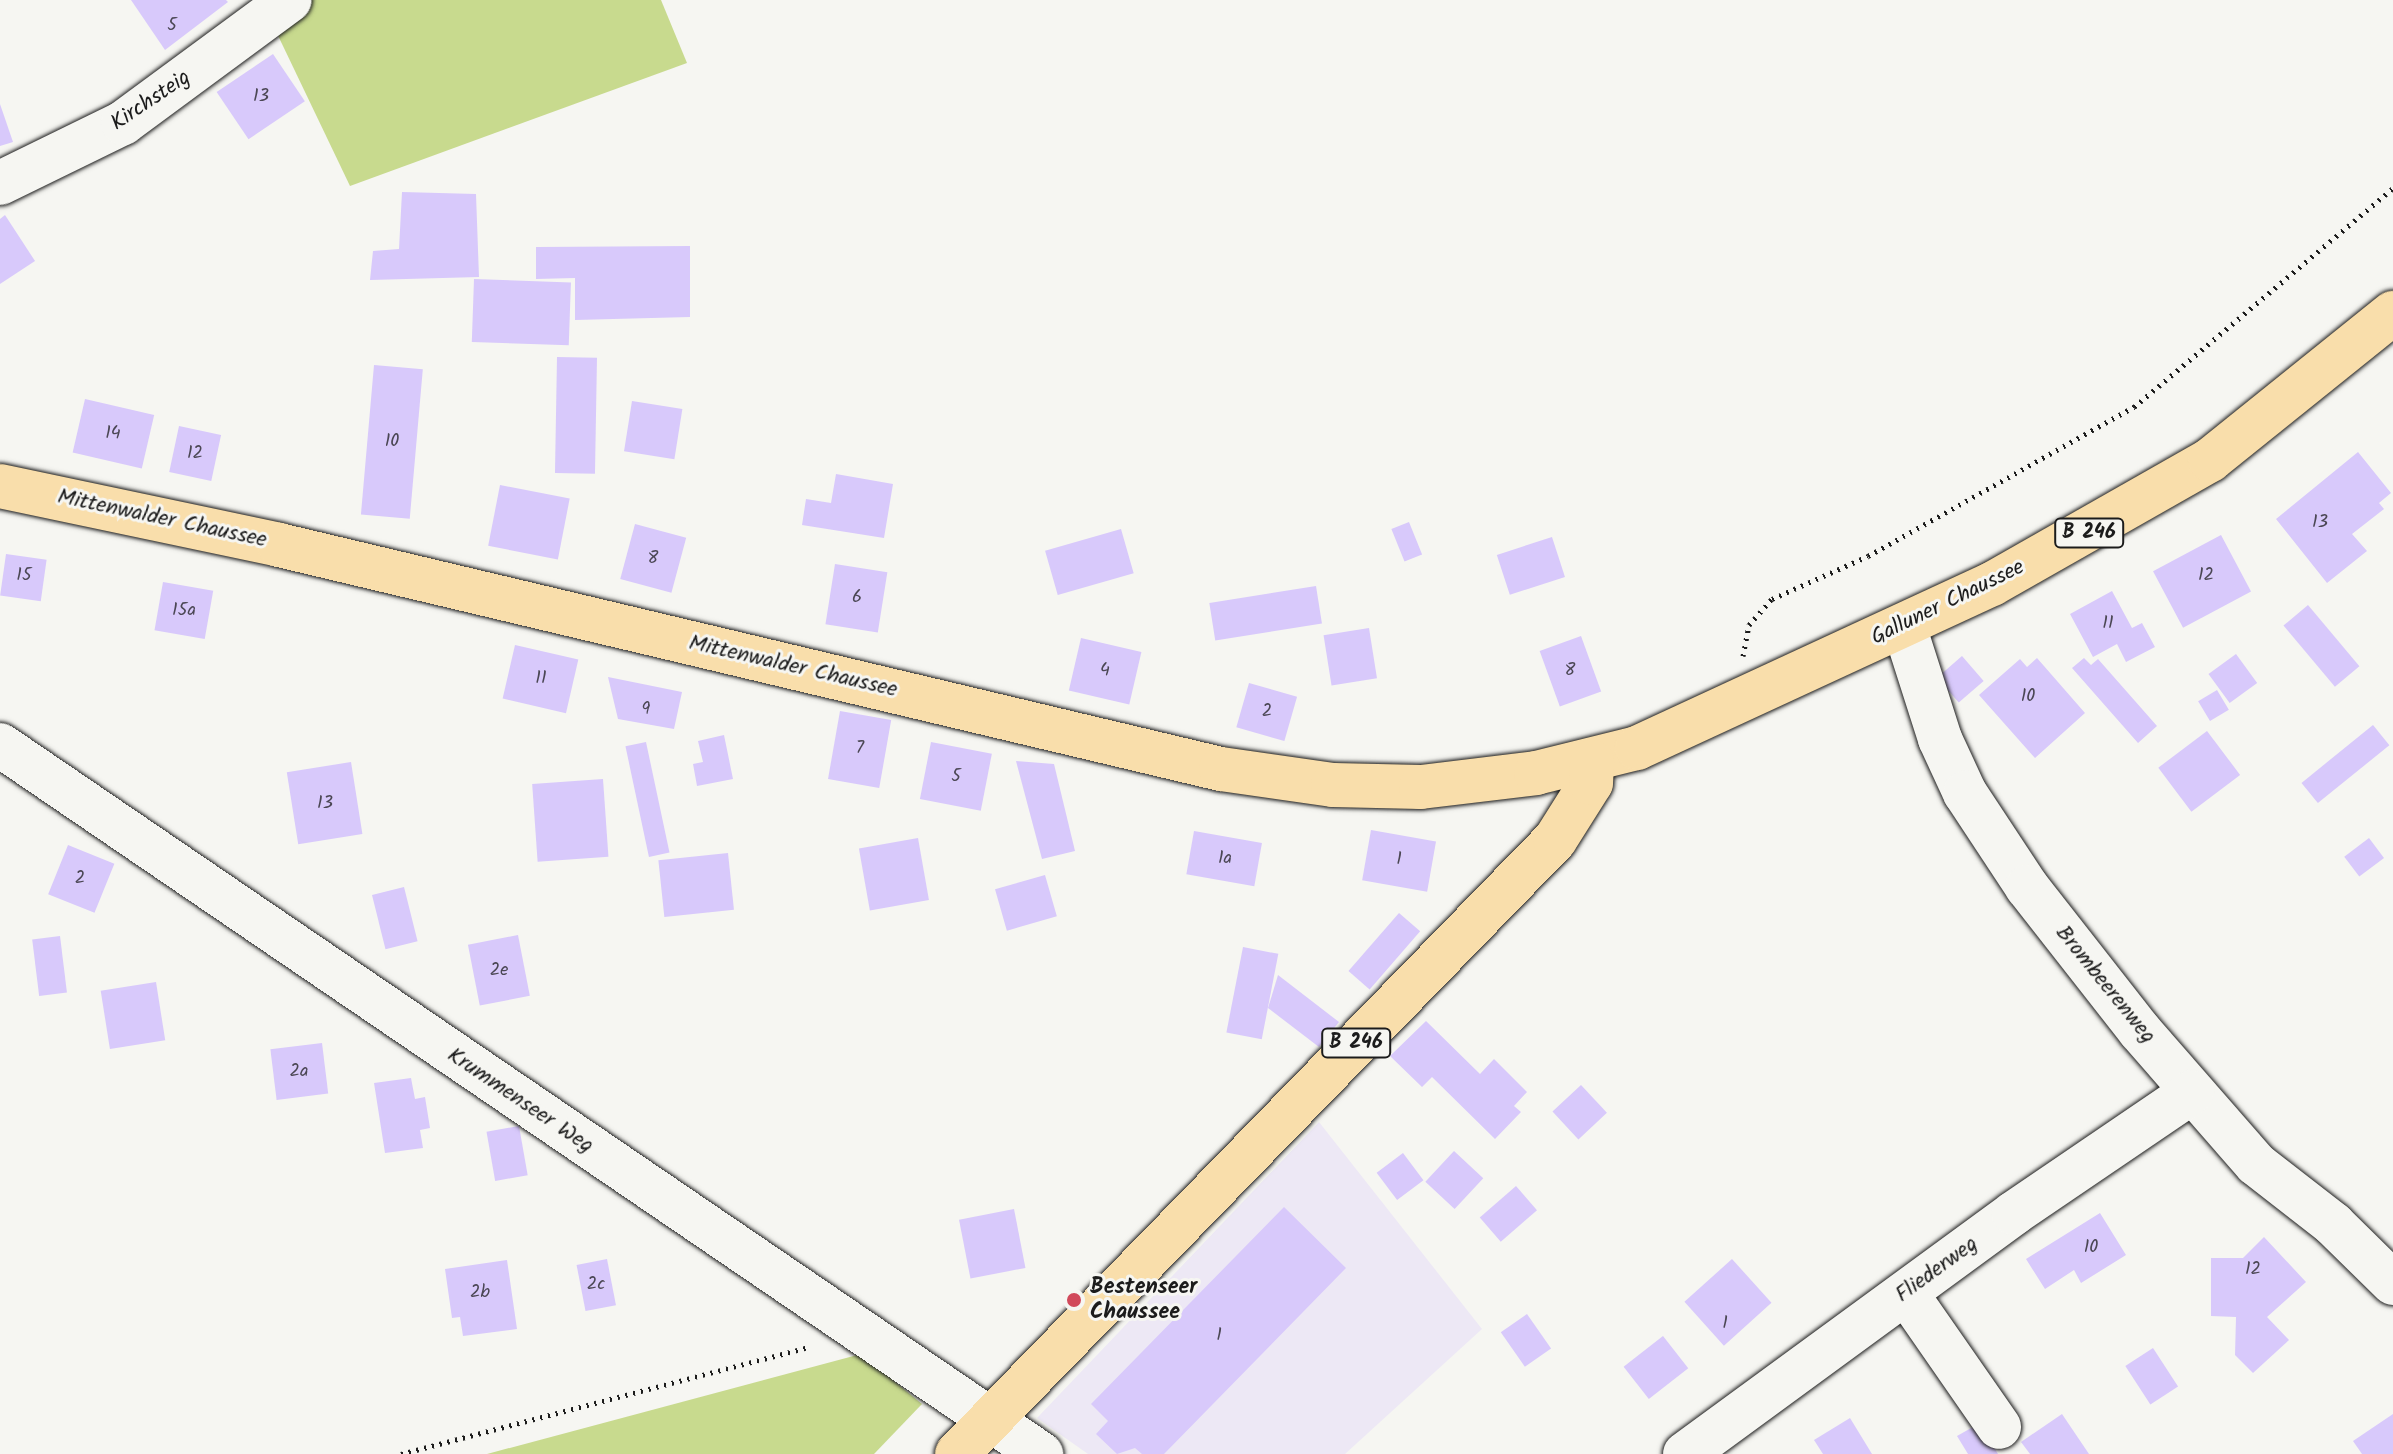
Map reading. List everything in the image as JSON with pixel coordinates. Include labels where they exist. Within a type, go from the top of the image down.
[{"type":"main road","name":"Galluner Chaussee","points":[[1592,762],[1637,748],[1904,626],[2097,528],[2210,460],[2393,313]]},
{"type":"main road","name":"Mittenwalder Chaussee","points":[[0,486],[294,548],[1235,772],[1333,785],[1421,787],[1481,783],[1592,762]]},
{"type":"main road","name":"B 246","points":[[957,1454],[1555,840],[1591,783],[1592,762]]},
{"type":"street","name":"Kirchsteig","points":[[0,183],[123,123],[290,0]]},
{"type":"street","name":"Brombeerenweg","points":[[1904,626],[1940,739],[1965,793],[2027,887],[2192,1092],[2256,1164],[2333,1224],[2393,1283]]},
{"type":"street","name":"Krummenseer Weg","points":[[0,745],[1041,1454]]},
{"type":"street","name":"Fliederweg","points":[[1685,1454],[1906,1293],[2192,1092]]},
{"type":"street","points":[[1906,1293],[1999,1427]]},
{"type":"path","points":[[1750,696],[1743,671],[1746,636],[1749,625],[1772,599],[1868,556],[2134,407],[2393,188]]},
{"type":"path","points":[[401,1454],[861,1334]]},
{"type":"shaded area","points":[[1319,1122],[1482,1329],[1345,1454],[1088,1454],[1037,1418]]},
{"type":"green space","points":[[297,0],[661,0],[687,63],[350,186],[272,23]]},
{"type":"green space","points":[[861,1354],[922,1404],[874,1454],[487,1454]]},
{"type":"building","points":[[131,0],[226,0],[228,2],[165,50]]},
{"type":"building","points":[[273,54],[305,101],[248,139],[217,92]]},
{"type":"building","points":[[0,104],[13,142],[0,146]]},
{"type":"building","points":[[402,192],[476,194],[479,277],[370,280],[373,251],[399,249]]},
{"type":"building","points":[[5,215],[35,261],[0,284],[0,219]]},
{"type":"building","points":[[690,246],[690,317],[575,320],[575,278],[536,279],[536,247]]},
{"type":"building","points":[[474,279],[571,282],[569,345],[472,342]]},
{"type":"building","points":[[557,357],[597,358],[595,474],[555,473]]},
{"type":"building","points":[[374,365],[423,369],[410,519],[361,514]]},
{"type":"building","points":[[85,399],[154,415],[142,469],[73,453]]},
{"type":"building","points":[[632,401],[682,409],[674,459],[624,451]]},
{"type":"building","points":[[179,426],[221,435],[211,481],[169,472]]},
{"type":"building","points":[[2358,452],[2391,493],[2379,503],[2384,509],[2352,534],[2367,551],[2327,583],[2276,519]]},
{"type":"building","points":[[836,474],[893,484],[884,538],[802,525],[806,499],[831,503]]},
{"type":"building","points":[[500,485],[570,499],[558,559],[488,546]]},
{"type":"building","points":[[1409,522],[1422,554],[1404,562],[1391,529]]},
{"type":"building","points":[[635,524],[686,538],[671,593],[620,579]]},
{"type":"building","points":[[1121,529],[1134,573],[1058,595],[1045,551]]},
{"type":"building","points":[[2221,535],[2251,592],[2183,628],[2153,571]]},
{"type":"building","points":[[1552,537],[1565,577],[1510,595],[1497,555]]},
{"type":"building","points":[[6,554],[47,560],[41,601],[0,596]]},
{"type":"building","points":[[835,564],[887,572],[878,633],[825,624]]},
{"type":"building","points":[[163,582],[213,591],[205,639],[154,630]]},
{"type":"building","points":[[1316,586],[1322,624],[1215,640],[1209,603]]},
{"type":"building","points":[[2112,591],[2132,628],[2142,623],[2155,647],[2126,662],[2117,644],[2093,657],[2070,614]]},
{"type":"building","points":[[2308,605],[2359,666],[2335,687],[2283,626]]},
{"type":"building","points":[[1369,628],[1377,678],[1332,686],[1324,635]]},
{"type":"building","points":[[1581,636],[1601,691],[1560,706],[1540,651]]},
{"type":"building","points":[[1081,638],[1141,652],[1129,705],[1069,691]]},
{"type":"building","points":[[515,645],[578,660],[566,713],[503,699]]},
{"type":"building","points":[[2236,654],[2257,683],[2230,703],[2208,674]]},
{"type":"building","points":[[1962,656],[1984,681],[1959,703],[1937,678]]},
{"type":"building","points":[[2037,658],[2085,713],[2035,758],[1979,695],[2020,659],[2027,667]]},
{"type":"building","points":[[2084,658],[2091,665],[2098,659],[2157,726],[2138,743],[2072,668]]},
{"type":"building","points":[[608,677],[682,692],[674,729],[618,719]]},
{"type":"building","points":[[1249,683],[1297,697],[1284,741],[1236,727]]},
{"type":"building","points":[[2217,690],[2229,710],[2210,721],[2198,701]]},
{"type":"building","points":[[840,711],[891,720],[879,788],[828,779]]},
{"type":"building","points":[[2373,725],[2389,745],[2318,803],[2302,783]]},
{"type":"building","points":[[2207,731],[2240,775],[2191,812],[2158,768]]},
{"type":"building","points":[[724,735],[733,779],[697,786],[693,764],[703,762],[698,741]]},
{"type":"building","points":[[646,742],[669,853],[649,857],[625,746]]},
{"type":"building","points":[[931,742],[992,754],[981,811],[920,799]]},
{"type":"building","points":[[1016,761],[1054,764],[1075,851],[1042,859]]},
{"type":"building","points":[[351,762],[362,834],[298,844],[287,772]]},
{"type":"building","points":[[603,779],[608,857],[538,862],[532,784]]},
{"type":"building","points":[[1371,830],[1436,841],[1427,892],[1362,880]]},
{"type":"building","points":[[1194,831],[1262,843],[1254,886],[1186,874]]},
{"type":"building","points":[[918,838],[929,900],[870,910],[859,848]]},
{"type":"building","points":[[2369,838],[2384,858],[2359,877],[2344,857]]},
{"type":"building","points":[[68,845],[114,864],[95,913],[48,894]]},
{"type":"building","points":[[728,853],[734,910],[664,917],[658,860]]},
{"type":"building","points":[[1045,875],[1057,916],[1007,931],[995,889]]},
{"type":"building","points":[[404,887],[418,941],[386,949],[372,895]]},
{"type":"building","points":[[1399,913],[1420,931],[1370,989],[1348,971]]},
{"type":"building","points":[[518,935],[530,996],[480,1006],[468,945]]},
{"type":"building","points":[[60,936],[67,993],[39,996],[32,939]]},
{"type":"building","points":[[1243,947],[1278,954],[1262,1039],[1226,1032]]},
{"type":"building","points":[[1278,975],[1339,1022],[1319,1047],[1268,1008]]},
{"type":"building","points":[[156,982],[165,1040],[110,1049],[101,991]]},
{"type":"building","points":[[1426,1021],[1480,1074],[1494,1059],[1527,1092],[1514,1106],[1521,1112],[1495,1139],[1432,1077],[1422,1087],[1390,1056]]},
{"type":"building","points":[[322,1043],[328,1094],[277,1100],[270,1049]]},
{"type":"building","points":[[411,1078],[415,1099],[425,1097],[430,1128],[420,1130],[423,1148],[385,1153],[374,1083]]},
{"type":"building","points":[[1581,1085],[1607,1113],[1578,1139],[1552,1112]]},
{"type":"building","points":[[519,1126],[528,1175],[495,1181],[487,1132]]},
{"type":"building","points":[[1454,1151],[1483,1178],[1455,1209],[1425,1182]]},
{"type":"building","points":[[1403,1153],[1423,1180],[1397,1200],[1377,1173]]},
{"type":"building","points":[[1516,1186],[1537,1210],[1501,1242],[1480,1217]]},
{"type":"building","points":[[1284,1207],[1346,1268],[1164,1454],[1142,1454],[1135,1448],[1117,1454],[1096,1434],[1108,1421],[1091,1404]]},
{"type":"building","points":[[1014,1209],[1025,1268],[970,1279],[959,1220]]},
{"type":"building","points":[[2100,1213],[2126,1255],[2081,1283],[2074,1270],[2045,1289],[2026,1259]]},
{"type":"building","points":[[2264,1237],[2306,1282],[2267,1317],[2289,1340],[2253,1373],[2235,1355],[2236,1317],[2211,1316],[2211,1258],[2243,1258]]},
{"type":"building","points":[[607,1259],[616,1305],[586,1311],[577,1265]]},
{"type":"building","points":[[1732,1259],[1771,1303],[1724,1346],[1684,1302]]},
{"type":"building","points":[[507,1260],[517,1329],[463,1336],[460,1317],[452,1318],[445,1269]]},
{"type":"building","points":[[1527,1314],[1551,1348],[1525,1367],[1501,1332]]},
{"type":"building","points":[[1663,1336],[1688,1368],[1649,1399],[1624,1367]]},
{"type":"building","points":[[2153,1348],[2178,1387],[2150,1405],[2125,1366]]},
{"type":"building","points":[[2062,1414],[2089,1454],[2030,1454],[2021,1442]]},
{"type":"building","points":[[2393,1414],[2393,1454],[2362,1454],[2353,1441]]},
{"type":"building","points":[[1850,1418],[1872,1454],[1823,1454],[1814,1440]]},
{"type":"building","points":[[1980,1423],[1998,1454],[1968,1454],[1957,1436]]},
{"type":"place","name":"Bestenseer Chaussee","points":[[1074,1300]]}]
